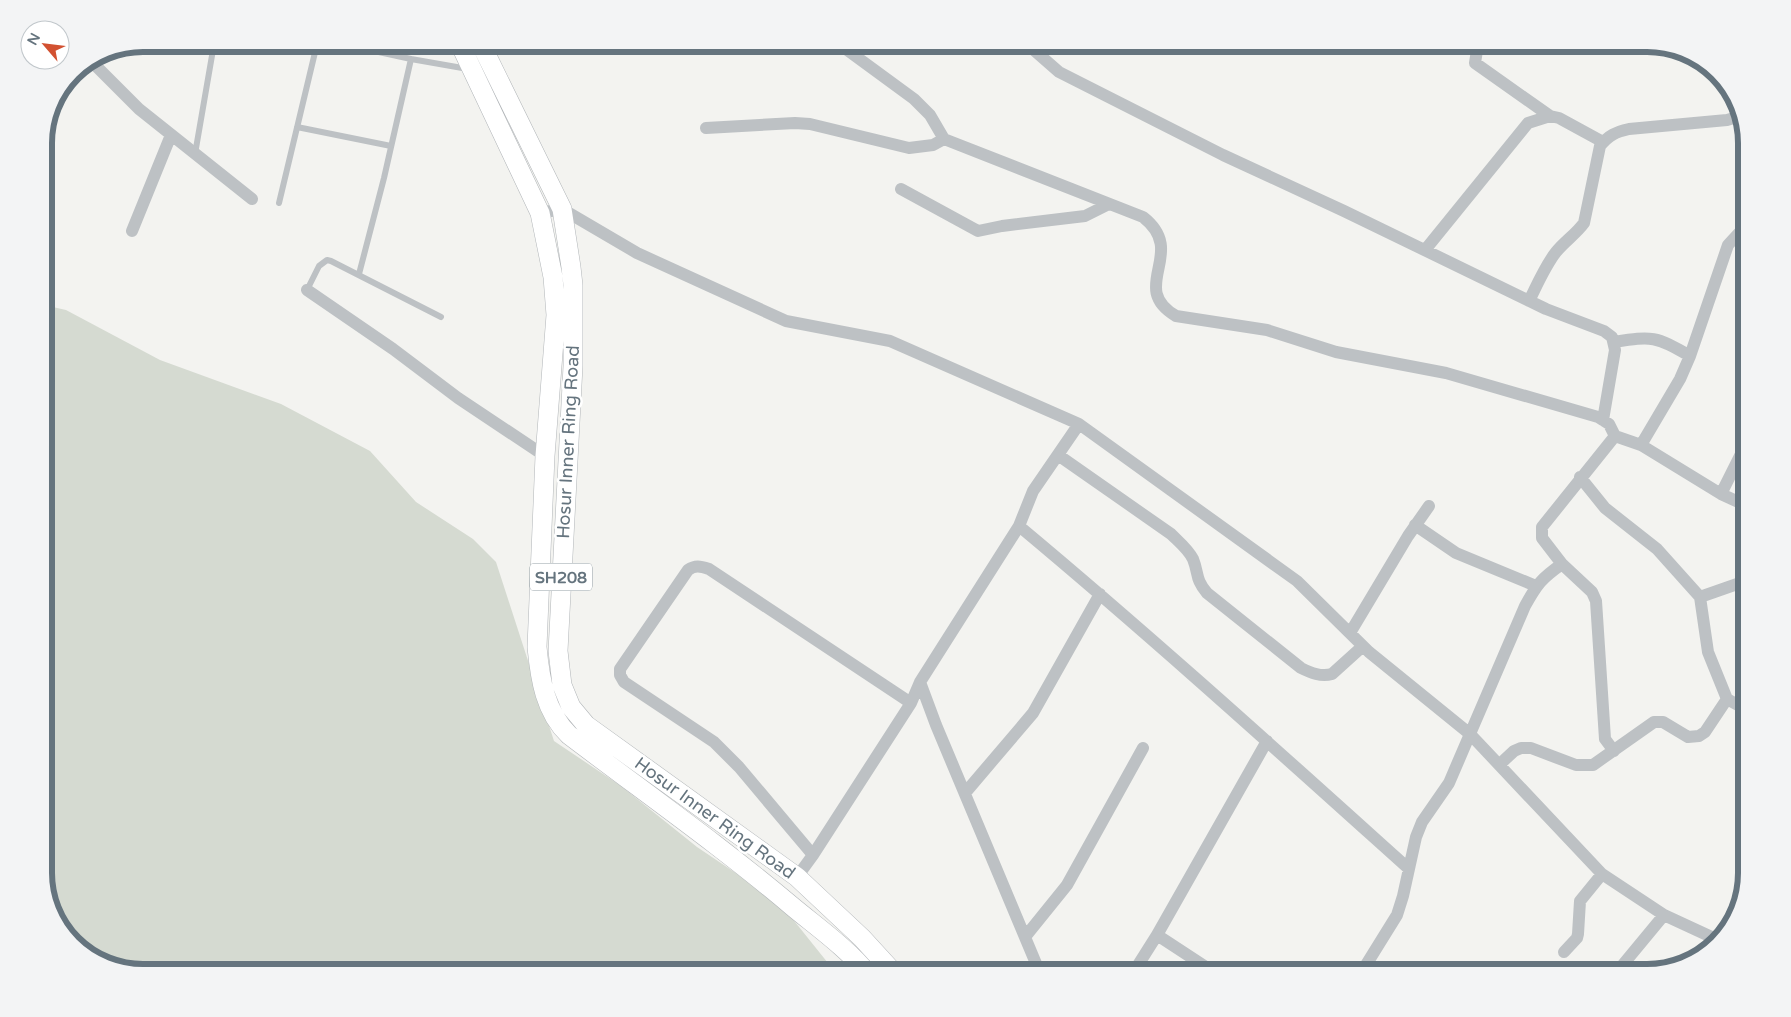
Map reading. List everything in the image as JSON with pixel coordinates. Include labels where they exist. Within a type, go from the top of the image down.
[{"type":"main road","name":"Hosur Inner Ring Road","points":[[464,52],[540,213],[553,277],[556,315],[545,456],[537,647],[540,675],[552,714],[569,735],[755,875],[859,964]]},
{"type":"main road","name":"Hosur Inner Ring Road","points":[[485,52],[562,209],[573,285],[573,339],[558,651],[562,685],[571,707],[586,725],[797,877],[887,964]]},
{"type":"street","points":[[850,52],[914,99],[930,115],[944,139],[1143,217],[1153,225],[1162,244],[1155,290],[1164,309],[1176,316],[1266,330],[1336,352],[1446,373],[1603,420],[1609,424],[1615,436],[1641,445],[1721,494],[1738,502]]},
{"type":"street","points":[[1036,52],[1059,72],[1223,155],[1344,211],[1546,309],[1604,331],[1612,337],[1615,350],[1603,420]]},
{"type":"street","points":[[1477,52],[1475,63],[1550,116],[1559,118],[1603,142]]},
{"type":"street","points":[[96,66],[139,109],[252,199]]},
{"type":"street","points":[[1425,250],[1528,123],[1550,116]]},
{"type":"street","points":[[1529,301],[1555,253],[1562,244],[1578,232],[1584,223],[1600,146],[1603,142],[1615,132],[1629,129],[1735,118]]},
{"type":"street","points":[[706,128],[810,124],[910,148],[933,145],[944,139]]},
{"type":"street","points":[[132,231],[171,135]]},
{"type":"street","points":[[901,189],[978,231],[1002,226],[1084,216],[1109,204]]},
{"type":"street","points":[[540,213],[562,209],[637,253],[786,321],[890,342],[1079,424],[1297,581],[1363,646],[1470,734],[1602,874],[1664,915],[1712,937]]},
{"type":"street","points":[[1641,445],[1680,379],[1690,356],[1728,246],[1738,234]]},
{"type":"street","points":[[307,290],[393,349],[458,398],[545,456]]},
{"type":"street","points":[[1614,342],[1654,338],[1666,342],[1690,356]]},
{"type":"street","points":[[797,877],[911,703],[920,682],[1019,526],[1033,491],[1079,424]]},
{"type":"street","points":[[1614,751],[1605,739],[1596,601],[1592,592],[1562,564],[1542,538],[1542,526],[1615,436]]},
{"type":"street","points":[[1058,455],[1171,534],[1185,547],[1192,559],[1199,584],[1207,593],[1301,668],[1325,676],[1332,674],[1363,646]]},
{"type":"street","points":[[1721,494],[1738,460]]},
{"type":"street","points":[[1580,477],[1604,508],[1657,549],[1700,597],[1708,652],[1727,699],[1738,705]]},
{"type":"street","points":[[1350,633],[1429,506]]},
{"type":"street","points":[[1416,525],[1456,553],[1536,586]]},
{"type":"street","points":[[1019,526],[1268,741],[1409,869]]},
{"type":"street","points":[[1367,964],[1397,915],[1416,837],[1422,822],[1449,783],[1525,606],[1536,586],[1544,577],[1562,564]]},
{"type":"street","points":[[813,855],[739,767],[714,742],[624,682],[620,675],[620,669],[688,570],[701,566],[911,703]]},
{"type":"street","points":[[1700,597],[1738,584]]},
{"type":"street","points":[[965,793],[1033,713],[1100,594]]},
{"type":"street","points":[[920,682],[936,726],[1036,964]]},
{"type":"street","points":[[1499,765],[1514,751],[1521,748],[1530,748],[1566,762],[1586,766],[1593,765],[1654,722],[1663,722],[1688,737],[1699,736],[1705,732],[1727,699]]},
{"type":"street","points":[[1139,964],[1268,741]]},
{"type":"street","points":[[1025,937],[1067,886],[1144,748]]},
{"type":"street","points":[[1564,952],[1577,938],[1579,905],[1582,897],[1602,874]]},
{"type":"street","points":[[1623,964],[1664,915]]},
{"type":"street","points":[[1157,935],[1201,964]]},
{"type":"lane","points":[[195,154],[213,52]]},
{"type":"lane","points":[[279,203],[315,52]]},
{"type":"lane","points":[[378,52],[472,69]]},
{"type":"lane","points":[[360,274],[410,59]]},
{"type":"lane","points":[[297,127],[391,146]]},
{"type":"lane","points":[[307,290],[319,266],[327,260],[360,274],[441,317]]},
{"type":"shaded area","points":[[53,307],[66,310],[160,360],[281,404],[370,451],[416,502],[473,539],[496,562],[554,741],[621,786],[697,847],[779,902],[829,964],[132,964],[109,958],[88,946],[71,929],[65,919],[59,908],[53,885]]}]
